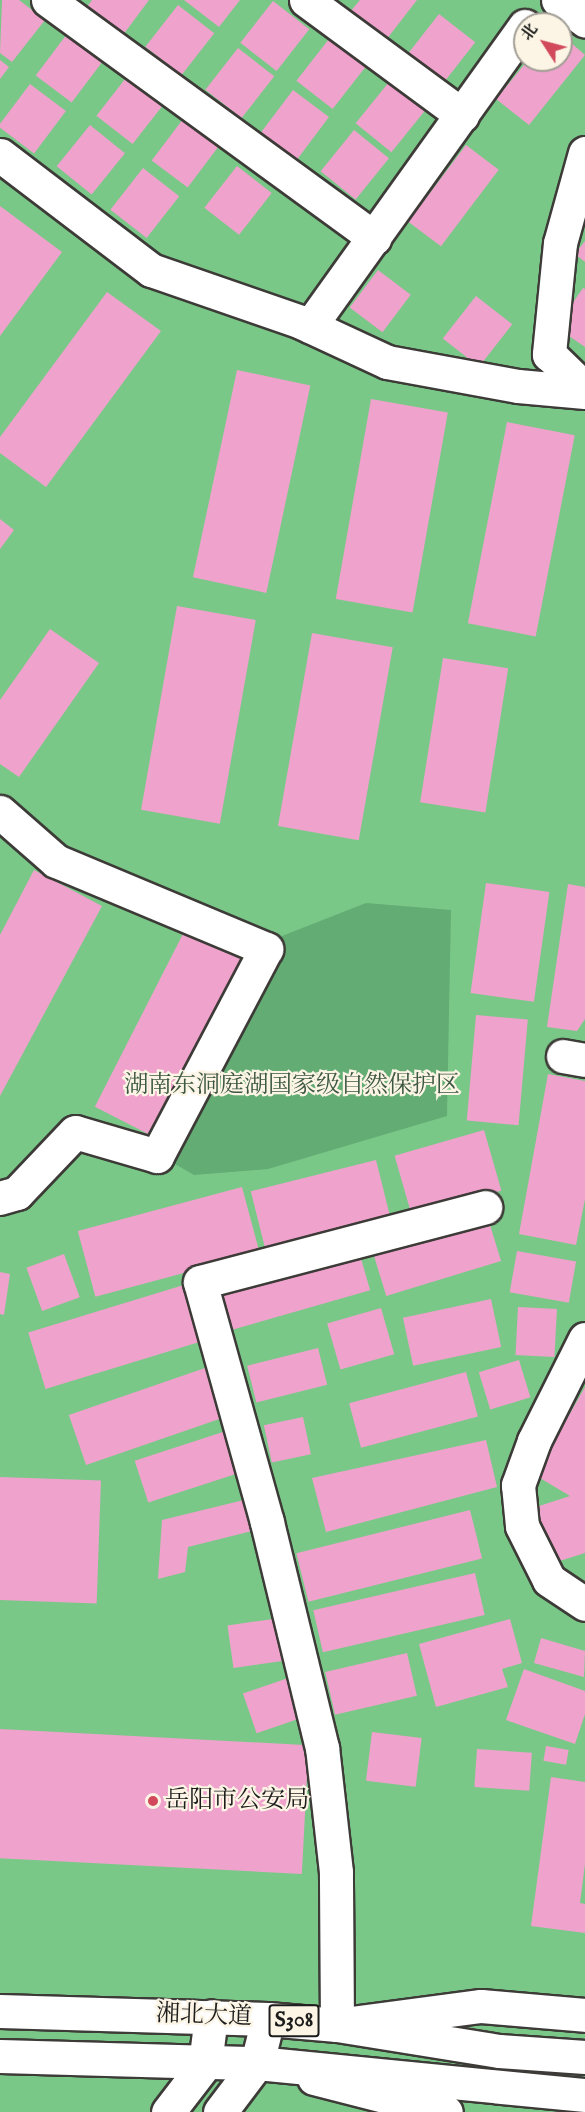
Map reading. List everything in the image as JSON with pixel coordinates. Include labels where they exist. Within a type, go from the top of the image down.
[{"type":"main road","points":[[48,0],[374,238]]},
{"type":"main road","points":[[306,0],[462,114]]},
{"type":"main road","points":[[558,0],[585,20]]},
{"type":"main road","points":[[310,326],[513,43]]},
{"type":"main road","points":[[585,153],[560,243],[549,354],[585,390]]},
{"type":"main road","points":[[0,155],[151,270],[310,326],[387,362],[518,386],[585,390]]},
{"type":"main road","points":[[0,812],[56,861],[266,949],[157,1156],[75,1132],[17,1193],[0,1198]]},
{"type":"main road","points":[[485,1207],[200,1282],[267,1522],[322,1748],[336,1872],[338,2025],[481,2006],[585,2015]]},
{"type":"main road","points":[[585,1339],[534,1441],[518,1485],[522,1526],[549,1580],[585,1604]]},
{"type":"main road","name":"湘北大道","points":[[0,2011],[268,2019],[338,2025],[499,2050],[585,2057]]},
{"type":"main road","points":[[168,2112],[205,2064],[211,2016]]},
{"type":"main road","points":[[220,2112],[257,2063],[268,2019]]},
{"type":"main road","name":"湘北大道","points":[[0,2056],[205,2064],[257,2063],[585,2095]]},
{"type":"main road","points":[[257,2063],[446,2112]]},
{"type":"green space","name":"湖南东洞庭湖国家级自然保护区","points":[[0,0],[585,0],[585,2112],[0,2112]]},
{"type":"green space","points":[[366,903],[451,910],[447,1116],[268,1169],[194,1175],[168,1160],[282,936]]},
{"type":"building","points":[[2,0],[19,0],[45,20],[12,62],[0,53]]},
{"type":"building","points":[[92,0],[149,0],[123,35],[87,7]]},
{"type":"building","points":[[184,0],[240,0],[219,27]]},
{"type":"building","points":[[360,0],[417,0],[386,40],[350,12]]},
{"type":"building","points":[[273,1],[309,29],[277,71],[240,43]]},
{"type":"building","points":[[178,5],[214,33],[182,75],[145,47]]},
{"type":"building","points":[[439,14],[475,42],[443,84],[406,56]]},
{"type":"building","points":[[67,34],[103,61],[72,103],[36,76]]},
{"type":"building","points":[[329,39],[365,67],[333,109],[296,81]]},
{"type":"building","points":[[573,44],[585,55],[573,70]]},
{"type":"building","points":[[238,48],[274,76],[242,118],[205,90]]},
{"type":"building","points":[[0,60],[9,67],[0,79]]},
{"type":"building","points":[[518,72],[571,72],[529,125],[496,99]]},
{"type":"building","points":[[129,74],[165,102],[133,144],[96,116]]},
{"type":"building","points":[[389,82],[425,111],[391,152],[356,123]]},
{"type":"building","points":[[30,84],[66,111],[34,153],[0,128],[0,124]]},
{"type":"building","points":[[293,90],[329,117],[297,159],[261,132]]},
{"type":"building","points":[[183,119],[219,146],[188,188],[152,161]]},
{"type":"building","points":[[90,125],[125,153],[92,195],[57,166]]},
{"type":"building","points":[[354,130],[389,158],[356,200],[321,171]]},
{"type":"building","points":[[466,145],[499,170],[441,246],[408,222]]},
{"type":"building","points":[[237,166],[272,193],[239,235],[204,208]]},
{"type":"building","points":[[143,168],[179,196],[147,238],[110,210]]},
{"type":"building","points":[[0,206],[62,252],[0,336]]},
{"type":"building","points":[[585,241],[585,262],[575,254]]},
{"type":"building","points":[[378,270],[411,295],[382,332],[350,308]]},
{"type":"building","points":[[583,288],[585,289],[585,347],[556,327]]},
{"type":"building","points":[[107,292],[161,331],[46,487],[0,453],[0,437]]},
{"type":"building","points":[[476,296],[512,324],[479,367],[443,339]]},
{"type":"building","points":[[237,370],[310,386],[266,593],[193,577]]},
{"type":"building","points":[[371,399],[448,413],[413,612],[336,599]]},
{"type":"building","points":[[507,422],[575,435],[536,636],[468,623]]},
{"type":"building","points":[[0,519],[14,530],[0,549]]},
{"type":"building","points":[[177,606],[256,620],[220,824],[141,810]]},
{"type":"building","points":[[50,629],[99,663],[19,777],[0,764],[0,700]]},
{"type":"building","points":[[312,633],[393,647],[359,840],[278,826]]},
{"type":"building","points":[[443,658],[508,668],[485,813],[420,802]]},
{"type":"building","points":[[34,870],[102,906],[0,1096],[0,935]]},
{"type":"building","points":[[486,883],[549,892],[534,1002],[471,993]]},
{"type":"building","points":[[568,884],[585,887],[585,1019],[577,1031],[547,1027]]},
{"type":"building","points":[[187,926],[248,957],[155,1138],[95,1107]]},
{"type":"building","points":[[476,1015],[528,1020],[519,1125],[467,1121]]},
{"type":"building","points":[[548,1074],[585,1081],[585,1199],[576,1245],[519,1234]]},
{"type":"building","points":[[484,1130],[501,1191],[412,1216],[395,1156]]},
{"type":"building","points":[[376,1160],[390,1217],[265,1248],[251,1191]]},
{"type":"building","points":[[242,1187],[260,1253],[95,1297],[78,1231]]},
{"type":"building","points":[[487,1215],[501,1261],[386,1296],[372,1250]]},
{"type":"building","points":[[358,1248],[370,1290],[228,1331],[216,1289]]},
{"type":"building","points":[[517,1251],[576,1261],[569,1303],[510,1292]]},
{"type":"building","points":[[64,1254],[80,1297],[42,1311],[26,1268]]},
{"type":"building","points":[[0,1272],[10,1274],[4,1315],[0,1314]]},
{"type":"building","points":[[187,1284],[204,1340],[46,1389],[28,1333]]},
{"type":"building","points":[[491,1299],[501,1347],[413,1366],[403,1318]]},
{"type":"building","points":[[518,1307],[557,1309],[554,1357],[515,1355]]},
{"type":"building","points":[[381,1308],[394,1354],[340,1370],[327,1323]]},
{"type":"building","points":[[318,1348],[327,1385],[256,1403],[247,1366]]},
{"type":"building","points":[[519,1360],[530,1397],[490,1410],[479,1372]]},
{"type":"building","points":[[205,1368],[222,1418],[86,1465],[69,1415]]},
{"type":"building","points":[[466,1372],[478,1416],[361,1448],[349,1403]]},
{"type":"building","points":[[585,1387],[585,1553],[553,1563],[536,1507],[570,1496],[535,1475]]},
{"type":"building","points":[[303,1417],[311,1454],[272,1462],[264,1425]]},
{"type":"building","points":[[226,1431],[240,1473],[148,1503],[135,1461]]},
{"type":"building","points":[[486,1440],[497,1487],[326,1532],[312,1478]]},
{"type":"building","points":[[0,1477],[101,1481],[97,1603],[0,1600]]},
{"type":"building","points":[[248,1499],[256,1530],[188,1547],[185,1572],[158,1579],[162,1520]]},
{"type":"building","points":[[470,1510],[482,1559],[308,1602],[296,1553]]},
{"type":"building","points":[[475,1573],[485,1615],[323,1652],[313,1610]]},
{"type":"building","points":[[280,1618],[286,1661],[234,1668],[228,1625]]},
{"type":"building","points":[[510,1619],[522,1663],[502,1669],[508,1687],[436,1707],[419,1644]]},
{"type":"building","points":[[541,1638],[585,1651],[584,1677],[534,1663]]},
{"type":"building","points":[[407,1653],[417,1696],[335,1715],[325,1672]]},
{"type":"building","points":[[524,1669],[585,1691],[585,1714],[575,1744],[506,1720]]},
{"type":"building","points":[[294,1676],[308,1716],[257,1733],[243,1694]]},
{"type":"building","name":"岳阳市公安局","points":[[0,1729],[309,1745],[302,1874],[0,1858]]},
{"type":"building","points":[[372,1732],[422,1738],[416,1787],[366,1781]]},
{"type":"building","points":[[546,1746],[569,1750],[566,1765],[543,1761]]},
{"type":"building","points":[[477,1749],[532,1753],[529,1791],[474,1787]]},
{"type":"building","points":[[551,1777],[585,1782],[585,1864],[580,1903],[585,1904],[585,1933],[531,1926]]},
{"type":"place","name":"岳阳市公安局","points":[[153,1801]]}]
